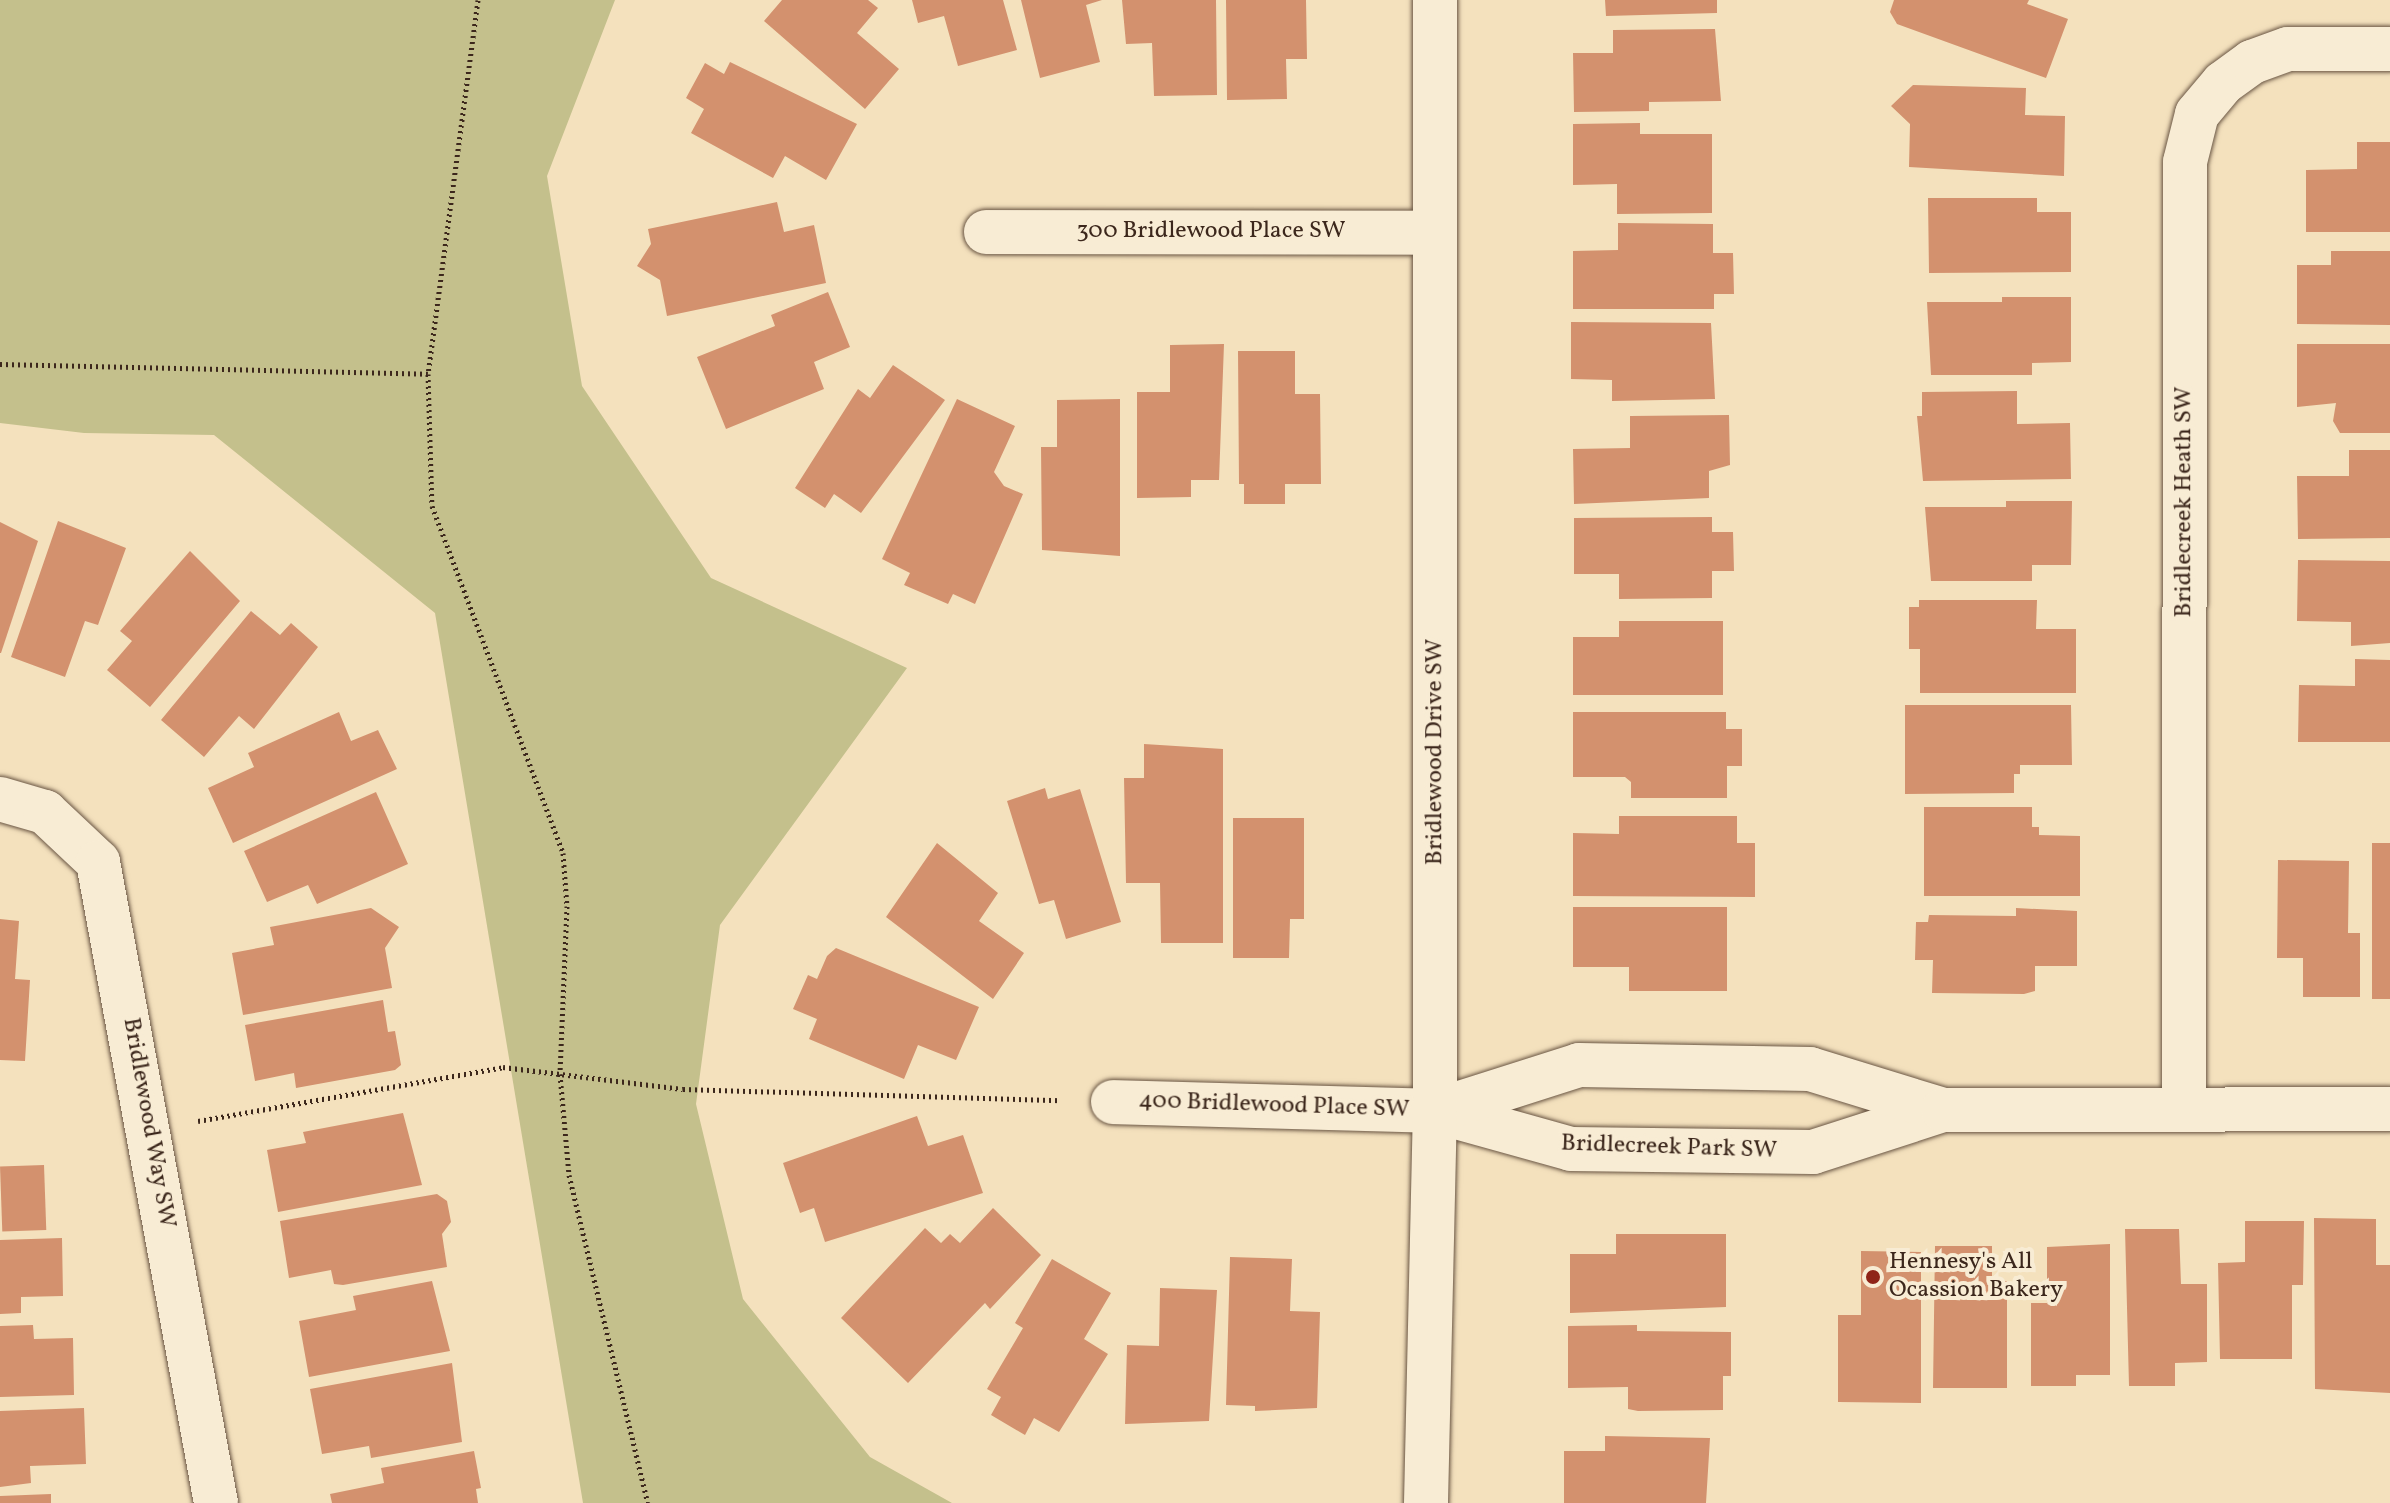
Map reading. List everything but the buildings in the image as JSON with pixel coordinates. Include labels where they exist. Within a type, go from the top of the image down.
[{"type":"street","name":"Bridlewood Drive SW","points":[[1426,1503],[1435,1111],[1435,0]]},
{"type":"street","name":"Bridlecreek Heath SW","points":[[2184,1109],[2185,162],[2197,114],[2223,83],[2252,62],[2288,49],[2390,49]]},
{"type":"street","name":"300 Bridlewood Place SW","points":[[986,232],[1435,233]]},
{"type":"street","name":"Bridlewood Way SW","points":[[0,799],[45,812],[98,862],[216,1503]]},
{"type":"street","name":"Bridlecreek Park SW","points":[[1435,1111],[1579,1065],[1810,1069],[1943,1110],[2390,1109]]},
{"type":"street","name":"400 Bridlewood Place SW","points":[[1113,1102],[1435,1111]]},
{"type":"street","name":"Bridlecreek Park SW","points":[[1435,1111],[1571,1149],[1813,1152],[1943,1110]]},
{"type":"path","points":[[478,0],[428,374],[432,506],[563,853],[567,906],[560,1074],[569,1175],[648,1503]]},
{"type":"path","points":[[0,364],[428,374]]},
{"type":"path","points":[[149,1127],[503,1067],[683,1089],[1113,1102]]},
{"type":"shaded area","points":[[0,0],[615,0],[547,176],[582,386],[711,578],[907,668],[720,925],[696,1104],[743,1299],[870,1457],[952,1503],[583,1503],[435,613],[214,435],[84,433],[0,423]]},
{"type":"place","name":"Hennesy's All Ocassion Bakery","points":[[1873,1277]]}]
